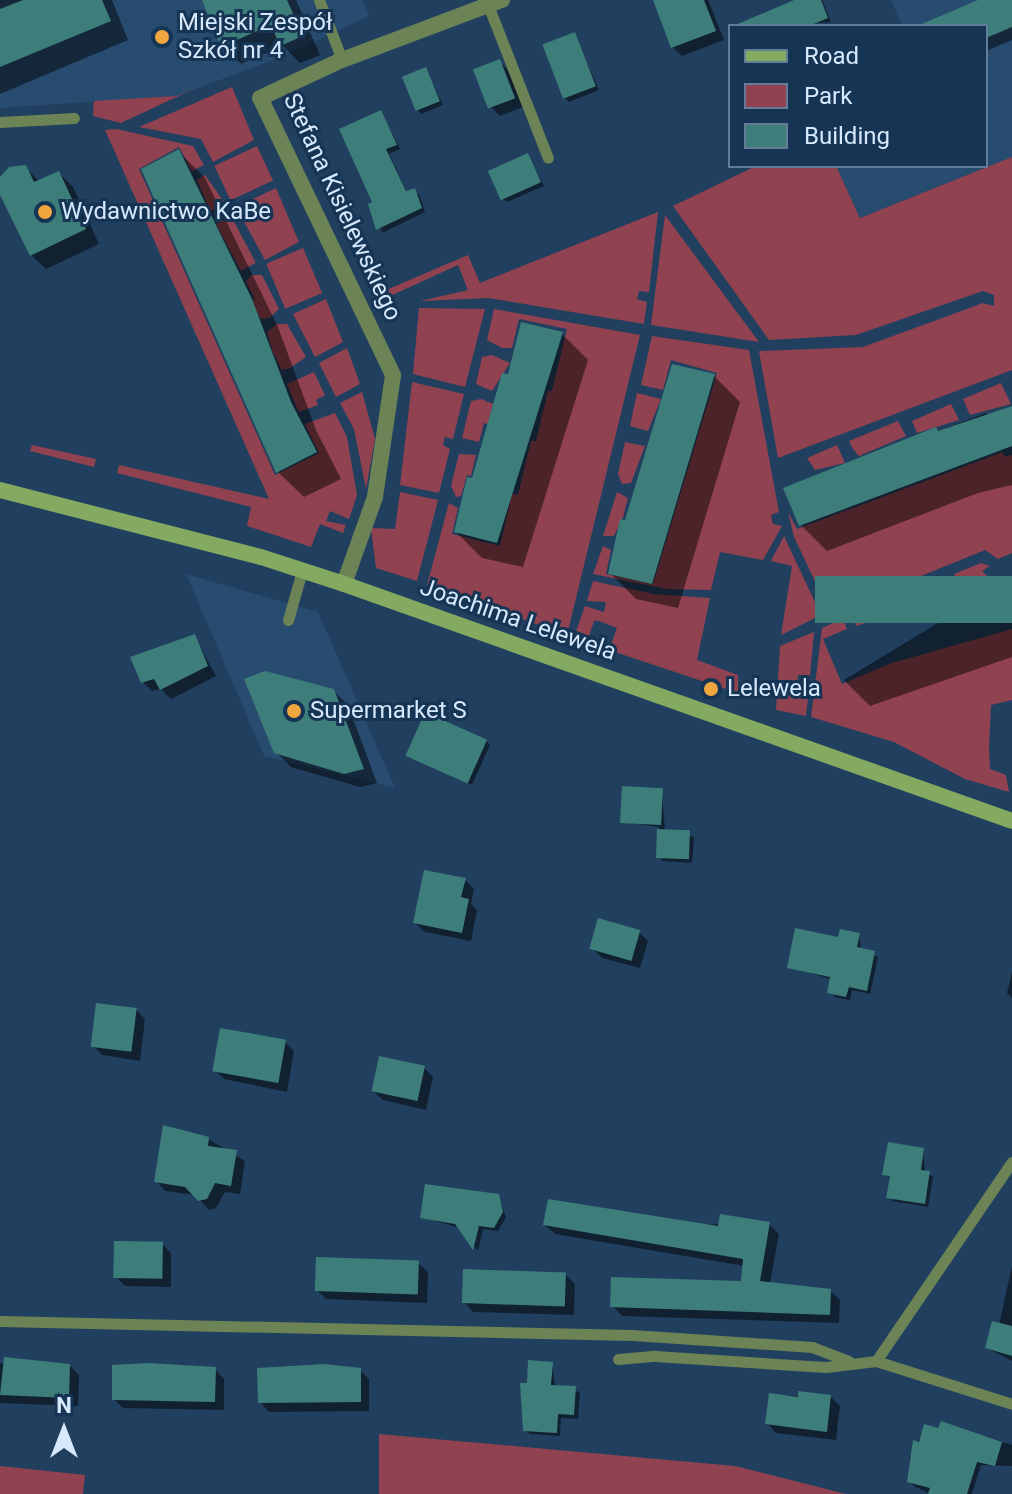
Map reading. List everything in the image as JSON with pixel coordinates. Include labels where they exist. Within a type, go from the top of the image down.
[{"type":"street","name":"Stefana Kisielewskiego","points":[[344,584],[375,497],[393,375],[260,98],[342,60],[495,2]]},
{"type":"street","name":"Joachima Lelewela","points":[[0,490],[344,584],[1012,821]]},
{"type":"lane","points":[[319,0],[342,60]]},
{"type":"lane","points":[[495,2],[548,158]]},
{"type":"lane","points":[[0,122],[74,118]]},
{"type":"lane","points":[[288,620],[302,571]]},
{"type":"lane","points":[[876,1361],[1012,1162]]},
{"type":"lane","points":[[0,1321],[632,1335],[812,1347],[848,1361]]},
{"type":"lane","points":[[618,1359],[655,1356],[826,1367],[848,1361],[876,1361],[1012,1404]]},
{"type":"shaded area","name":"Miejski Zespół Szkół nr 4","points":[[0,0],[363,0],[369,16],[279,58],[177,96],[0,108]]},
{"type":"shaded area","points":[[891,0],[1012,0],[1012,157],[988,167],[988,24],[901,24]]},
{"type":"shaded area","points":[[837,168],[985,168],[860,218]]},
{"type":"shaded area","points":[[186,574],[318,612],[395,788],[264,756]]},
{"type":"green space","points":[[232,87],[254,140],[213,162],[201,139],[139,127]]},
{"type":"green space","points":[[196,88],[121,123],[93,116],[94,101],[177,96]]},
{"type":"green space","points":[[116,129],[193,146],[204,165],[192,171],[179,147],[139,169],[275,475],[319,453],[305,424],[335,413],[347,437],[357,495],[349,519],[330,511],[326,521],[346,525],[343,533],[320,524],[311,547],[247,526],[251,507],[117,473],[119,465],[269,499],[105,130]]},
{"type":"green space","points":[[257,146],[273,180],[230,200],[214,166]]},
{"type":"green space","points":[[1012,157],[1012,370],[778,458],[759,351],[863,347],[983,303],[994,306],[994,295],[983,291],[856,335],[769,340],[673,206],[752,168],[837,168],[860,218]]},
{"type":"green space","points":[[205,175],[224,202],[215,210],[210,210],[197,180]]},
{"type":"green space","points":[[276,188],[299,242],[265,260],[236,207]]},
{"type":"green space","points":[[658,212],[649,292],[639,291],[637,299],[647,302],[644,324],[489,298],[420,301],[468,290],[458,265],[377,302],[372,296],[468,255],[480,283]]},
{"type":"green space","points":[[665,215],[759,342],[651,325]]},
{"type":"green space","points":[[231,216],[256,263],[241,271],[216,224]]},
{"type":"green space","points":[[303,248],[322,293],[285,309],[266,264]]},
{"type":"green space","points":[[251,275],[262,275],[279,309],[269,318],[261,319],[251,302],[255,299],[246,282]]},
{"type":"green space","points":[[326,299],[343,342],[315,357],[293,314]]},
{"type":"green space","points":[[419,308],[485,309],[465,387],[413,374]]},
{"type":"green space","points":[[494,309],[640,335],[567,635],[427,585],[449,503],[458,508],[452,534],[500,546],[512,494],[518,495],[531,441],[536,441],[548,391],[552,391],[567,329],[519,319],[512,348],[502,348],[487,340]]},
{"type":"green space","points":[[277,324],[287,324],[306,357],[282,370],[267,332]]},
{"type":"green space","points":[[652,336],[749,350],[779,512],[771,515],[773,524],[782,526],[763,560],[720,552],[711,590],[667,589],[593,574],[603,546],[611,550],[606,574],[653,584],[717,373],[671,360],[663,390],[641,385]]},
{"type":"green space","points":[[347,348],[360,384],[336,397],[319,363]]},
{"type":"green space","points":[[492,355],[510,363],[492,391],[476,384],[482,357]]},
{"type":"green space","points":[[314,372],[325,395],[316,400],[318,405],[299,412],[287,384]]},
{"type":"green space","points":[[412,382],[464,394],[453,439],[445,437],[443,445],[450,449],[439,493],[400,485]]},
{"type":"green space","points":[[1001,383],[1011,404],[970,415],[963,399]]},
{"type":"green space","points":[[362,392],[375,439],[366,489],[354,429],[340,403]]},
{"type":"green space","points":[[637,393],[661,399],[648,431],[630,426]]},
{"type":"green space","points":[[481,399],[493,404],[488,424],[484,423],[479,442],[462,438],[471,401]]},
{"type":"green space","points":[[951,404],[959,420],[917,433],[912,421]]},
{"type":"green space","points":[[898,421],[906,436],[859,456],[853,449],[849,441]]},
{"type":"green space","points":[[625,442],[645,446],[631,483],[622,484],[618,474]]},
{"type":"green space","points":[[32,445],[96,459],[94,467],[30,451]]},
{"type":"green space","points":[[837,445],[845,463],[815,470],[807,458]]},
{"type":"green space","points":[[1003,452],[1004,457],[1012,455],[1012,553],[998,559],[985,550],[830,613],[794,537],[788,512],[797,529]]},
{"type":"green space","points":[[459,454],[476,455],[471,476],[467,475],[461,496],[456,497],[451,486]]},
{"type":"green space","points":[[400,492],[438,500],[417,581],[376,568],[371,528],[395,529]]},
{"type":"green space","points":[[617,492],[628,498],[623,517],[614,536],[603,536]]},
{"type":"green space","points":[[784,536],[821,615],[781,635],[792,566],[771,561]]},
{"type":"green space","points":[[981,563],[990,566],[982,571],[993,582],[962,591],[954,574]]},
{"type":"green space","points":[[593,581],[653,594],[710,598],[697,660],[738,675],[738,693],[609,650],[617,628],[599,621],[594,621],[587,642],[574,637],[585,606],[604,612],[606,602],[587,601]]},
{"type":"green space","points":[[938,581],[946,581],[950,596],[912,607],[904,595]]},
{"type":"green space","points":[[894,598],[898,612],[856,626],[852,616],[865,615]]},
{"type":"green space","points":[[843,619],[847,629],[823,639],[842,684],[892,663],[1012,629],[1012,700],[991,705],[989,745],[990,769],[1006,775],[1009,792],[965,779],[894,742],[811,717],[822,628]]},
{"type":"green space","points":[[814,632],[810,676],[798,675],[797,687],[809,689],[806,716],[776,710],[780,646]]},
{"type":"green space","points":[[379,1434],[735,1466],[846,1494],[379,1494]]},
{"type":"green space","points":[[0,1466],[85,1475],[83,1494],[0,1494]]},
{"type":"building","points":[[23,0],[102,0],[111,21],[0,67],[0,9]]},
{"type":"building","points":[[202,0],[287,0],[303,36],[280,46],[271,25],[221,47]]},
{"type":"building","points":[[653,0],[704,0],[716,31],[671,48]]},
{"type":"building","points":[[794,0],[821,0],[828,18],[814,24],[738,24]]},
{"type":"building","points":[[978,0],[1012,0],[1012,27],[988,37],[988,24],[922,24]]},
{"type":"building","points":[[575,32],[596,86],[563,99],[542,45]]},
{"type":"building","points":[[500,59],[515,98],[488,109],[473,69]]},
{"type":"building","points":[[426,67],[440,101],[416,111],[402,77]]},
{"type":"building","points":[[381,110],[397,145],[386,149],[406,191],[415,188],[422,208],[376,230],[368,204],[372,202],[339,129]]},
{"type":"building","points":[[179,149],[252,299],[291,402],[317,452],[276,473],[141,169]]},
{"type":"building","points":[[528,153],[541,182],[501,200],[488,171]]},
{"type":"building","points":[[26,165],[34,182],[59,171],[86,229],[30,256],[0,195],[0,177],[9,167]]},
{"type":"building","points":[[521,322],[563,332],[497,543],[454,532],[467,477],[472,478],[502,373],[508,374]]},
{"type":"building","points":[[672,364],[715,374],[652,584],[608,574],[620,519],[625,520]]},
{"type":"building","points":[[1012,406],[1012,446],[799,526],[783,488],[936,427],[938,431]]},
{"type":"building","points":[[815,576],[1012,576],[1012,623],[815,623]]},
{"type":"building","points":[[195,634],[208,666],[160,690],[154,679],[141,683],[130,657]]},
{"type":"building","points":[[265,671],[334,689],[364,769],[344,774],[274,753],[244,679]]},
{"type":"building","points":[[425,712],[487,740],[468,784],[405,756]]},
{"type":"building","points":[[622,786],[663,788],[661,825],[620,823]]},
{"type":"building","points":[[657,829],[690,830],[689,859],[656,858]]},
{"type":"building","points":[[424,870],[466,878],[461,897],[469,899],[462,933],[413,923]]},
{"type":"building","points":[[598,918],[640,930],[631,961],[589,949]]},
{"type":"building","points":[[795,928],[838,937],[840,929],[860,933],[857,947],[875,951],[867,991],[849,987],[846,997],[827,993],[830,977],[787,968]]},
{"type":"building","points":[[96,1003],[137,1008],[131,1052],[91,1047]]},
{"type":"building","points":[[220,1028],[286,1040],[278,1083],[212,1071]]},
{"type":"building","points":[[379,1056],[425,1066],[417,1101],[372,1091]]},
{"type":"building","points":[[163,1125],[209,1137],[208,1146],[237,1150],[231,1186],[215,1183],[207,1199],[198,1201],[185,1187],[154,1182]]},
{"type":"building","points":[[888,1142],[924,1148],[921,1170],[930,1171],[925,1204],[886,1198],[890,1176],[882,1175]]},
{"type":"building","points":[[425,1184],[499,1194],[503,1212],[494,1228],[479,1226],[473,1250],[455,1224],[420,1218]]},
{"type":"building","points":[[548,1199],[718,1226],[720,1214],[770,1222],[760,1281],[831,1289],[830,1315],[610,1307],[611,1277],[741,1281],[743,1259],[543,1225]]},
{"type":"building","points":[[114,1241],[163,1242],[162,1279],[113,1278]]},
{"type":"building","points":[[316,1257],[419,1261],[418,1295],[315,1291]]},
{"type":"building","points":[[463,1269],[566,1273],[565,1307],[462,1303]]},
{"type":"building","points":[[992,1321],[1012,1326],[1012,1356],[985,1348]]},
{"type":"building","points":[[4,1357],[70,1364],[69,1398],[0,1395]]},
{"type":"building","points":[[528,1360],[553,1362],[551,1385],[576,1386],[574,1415],[558,1414],[557,1433],[523,1431],[520,1383],[527,1383]]},
{"type":"building","points":[[148,1363],[216,1367],[215,1402],[112,1400],[112,1365]]},
{"type":"building","points":[[324,1364],[361,1368],[361,1402],[258,1403],[257,1368]]},
{"type":"building","points":[[798,1391],[831,1395],[827,1432],[765,1424],[769,1393],[798,1397]]},
{"type":"building","points":[[941,1421],[1002,1442],[995,1466],[977,1462],[967,1494],[928,1494],[930,1488],[907,1482],[913,1440],[919,1442],[924,1424],[938,1428]]},
{"type":"place","name":"Miejski Zespół Szkół nr 4","points":[[162,37]]},
{"type":"place","name":"Wydawnictwo KaBe","points":[[45,212]]},
{"type":"place","name":"Lelewela","points":[[711,689]]},
{"type":"place","name":"Supermarket S","points":[[294,711]]}]
